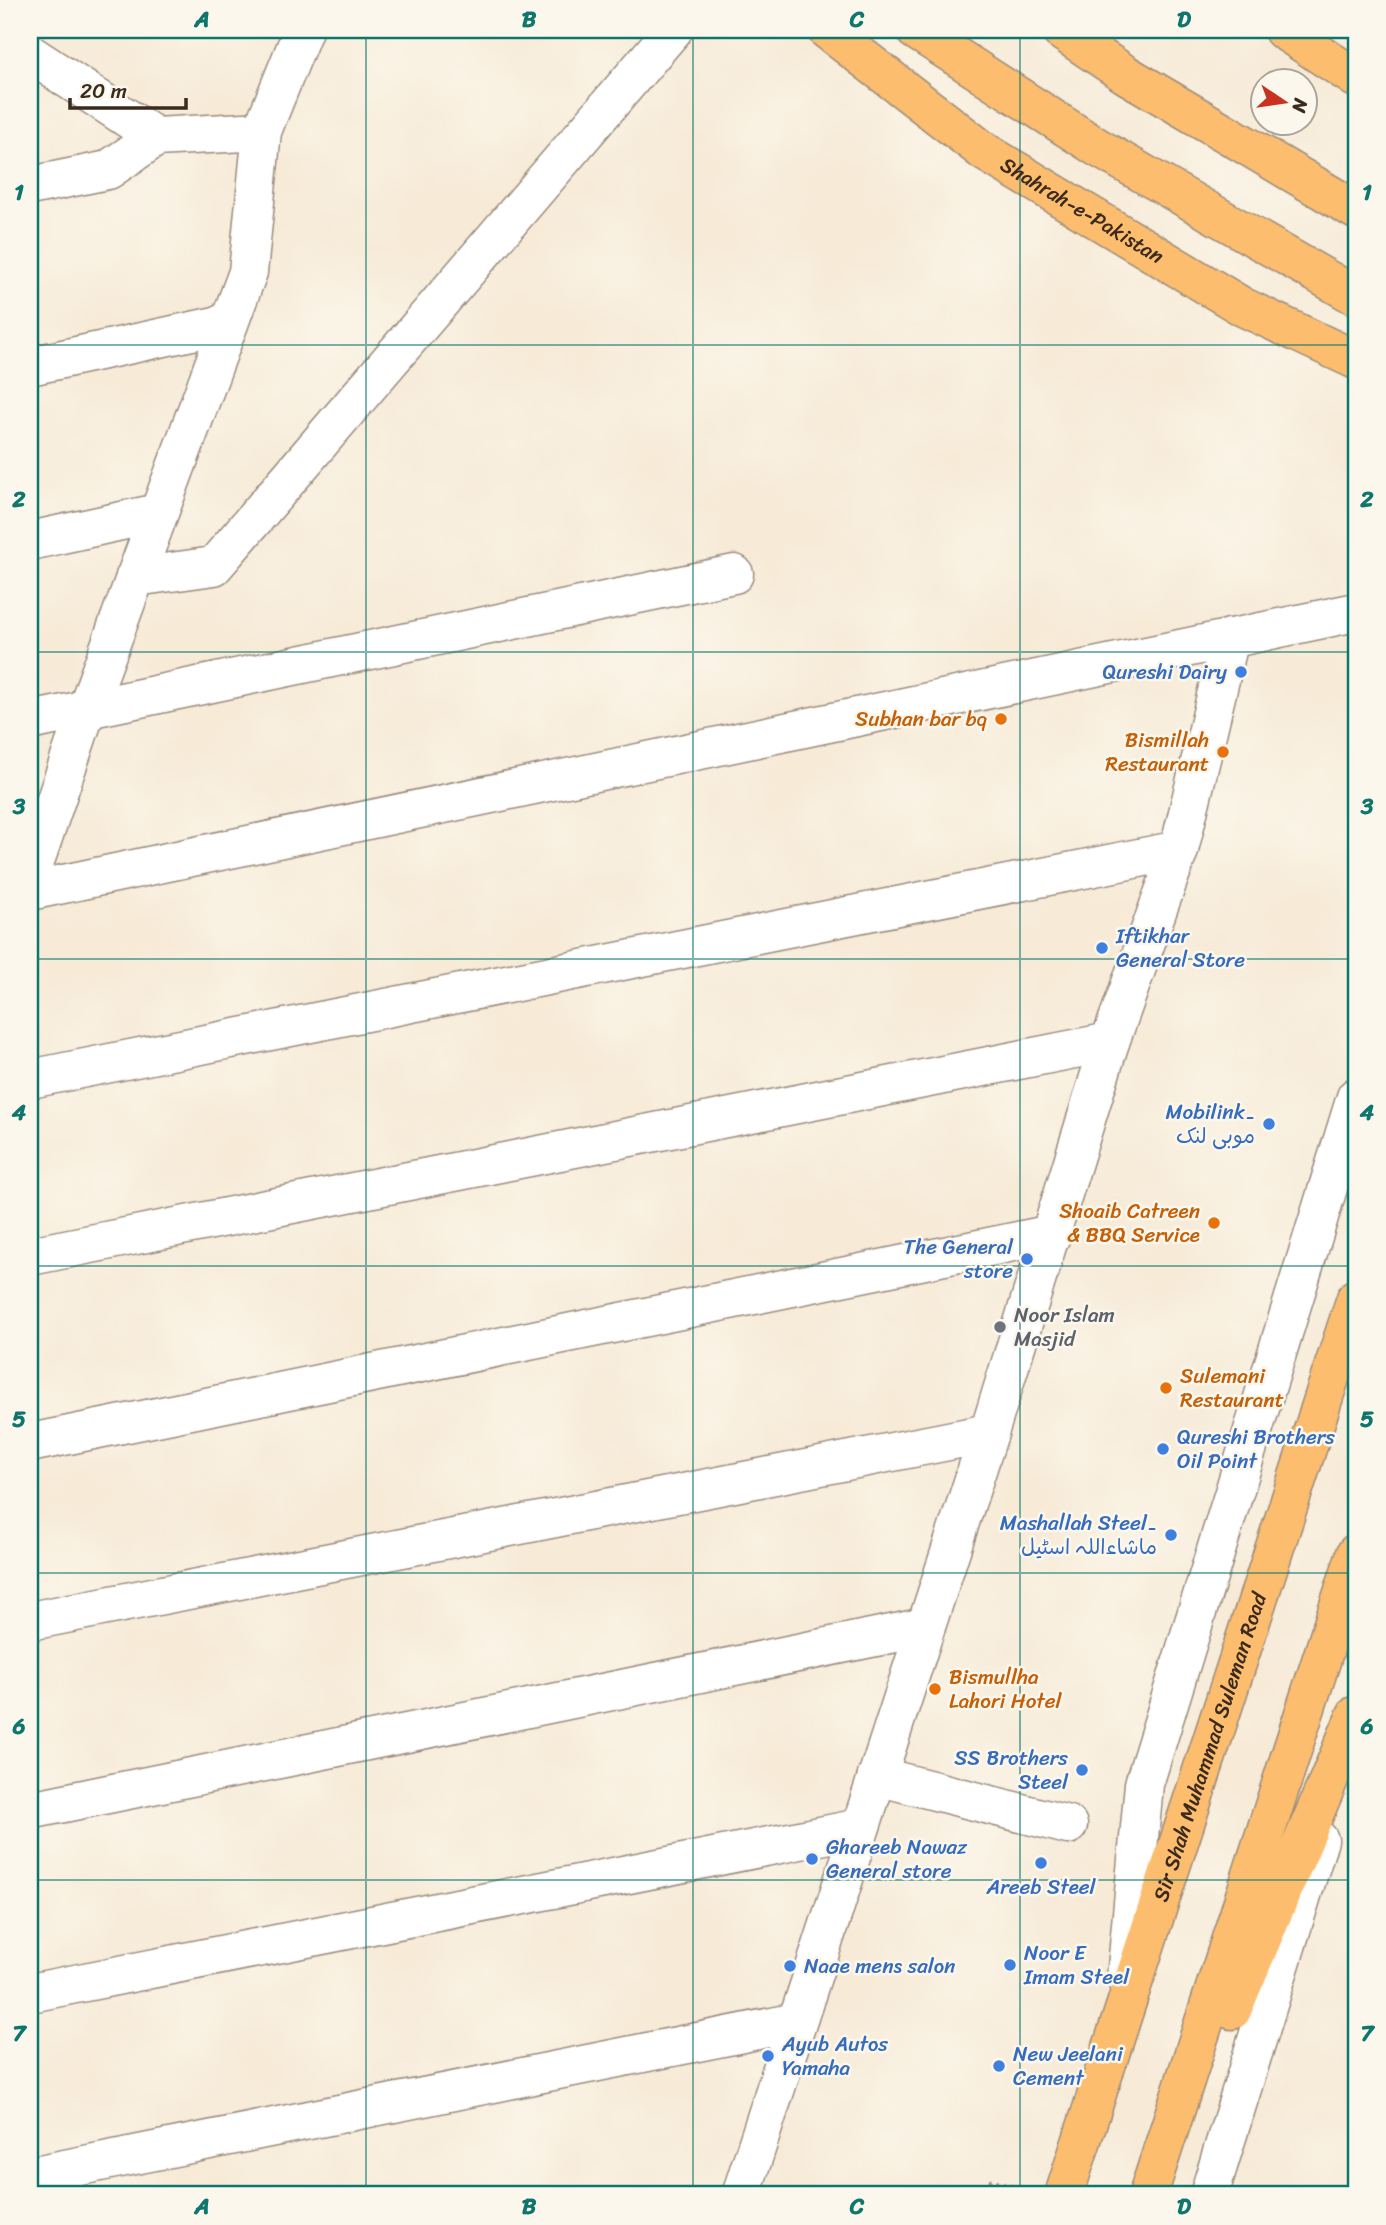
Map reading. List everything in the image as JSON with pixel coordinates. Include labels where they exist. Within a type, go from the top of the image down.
[{"type":"main road","name":"Shahrah-e-Pakistan","points":[[827,30],[985,152],[1243,307],[1356,360]]},
{"type":"main road","points":[[915,30],[1097,147],[1356,296]]},
{"type":"main road","points":[[1060,30],[1125,74],[1356,210]]},
{"type":"main road","points":[[1283,30],[1356,78]]},
{"type":"main road","name":"Sir Shah Muhammad Suleman Road","points":[[1063,2195],[1356,1298]]},
{"type":"main road","points":[[1149,2195],[1356,1553]]},
{"type":"main road","points":[[1149,2195],[1202,2082],[1356,1717]]},
{"type":"street","points":[[30,876],[87,708],[248,272],[262,131],[303,30]]},
{"type":"street","points":[[135,577],[214,566],[673,30]]},
{"type":"street","points":[[30,54],[156,137]]},
{"type":"street","points":[[30,186],[108,170],[156,137],[262,131]]},
{"type":"street","points":[[30,366],[229,323]]},
{"type":"street","points":[[30,541],[158,513]]},
{"type":"street","points":[[30,720],[734,574]]},
{"type":"street","points":[[30,891],[1356,612]]},
{"type":"street","points":[[741,2195],[989,1433],[1110,1042],[1179,850],[1230,638]]},
{"type":"street","points":[[30,1079],[1179,850]]},
{"type":"street","points":[[30,1256],[1110,1042]]},
{"type":"street","points":[[1123,2016],[1144,1784],[1356,1097]]},
{"type":"street","points":[[30,1443],[1052,1234]]},
{"type":"street","points":[[30,1621],[989,1433]]},
{"type":"street","points":[[30,1811],[925,1626]]},
{"type":"street","points":[[1209,2195],[1356,1717]]},
{"type":"street","points":[[877,1776],[1069,1825]]},
{"type":"street","points":[[30,1993],[859,1828]]},
{"type":"street","points":[[30,2176],[797,2022]]},
{"type":"path","points":[[986,2195],[991,2180],[1037,2195]]},
{"type":"place","name":"Qureshi Dairy","points":[[1241,672]]},
{"type":"place","name":"Subhan bar bq","points":[[1001,719]]},
{"type":"place","name":"Bismillah Restaurant","points":[[1223,752]]},
{"type":"place","name":"Iftikhar General Store","points":[[1102,948]]},
{"type":"place","name":"Mobilink۔ موبی لنک","points":[[1269,1124]]},
{"type":"place","name":"Shoaib Catreen & BBQ Service","points":[[1214,1223]]},
{"type":"place","name":"The General store","points":[[1027,1259]]},
{"type":"place","name":"Noor Islam Masjid","points":[[1000,1327]]},
{"type":"place","name":"Sulemani Restaurant","points":[[1166,1388]]},
{"type":"place","name":"Qureshi Brothers Oil Point","points":[[1163,1449]]},
{"type":"place","name":"Mashallah Steel۔ ماشاءاللہ اسٹیل","points":[[1171,1535]]},
{"type":"place","name":"Bismullha Lahori Hotel","points":[[935,1689]]},
{"type":"place","name":"SS Brothers Steel","points":[[1082,1770]]},
{"type":"place","name":"Ghareeb Nawaz General store","points":[[812,1859]]},
{"type":"place","name":"Areeb Steel","points":[[1041,1863]]},
{"type":"place","name":"Noor E Imam Steel","points":[[1010,1965]]},
{"type":"place","name":"Naae mens salon","points":[[790,1966]]},
{"type":"place","name":"Ayub Autos Yamaha","points":[[768,2056]]},
{"type":"place","name":"New Jeelani Cement","points":[[999,2066]]}]
